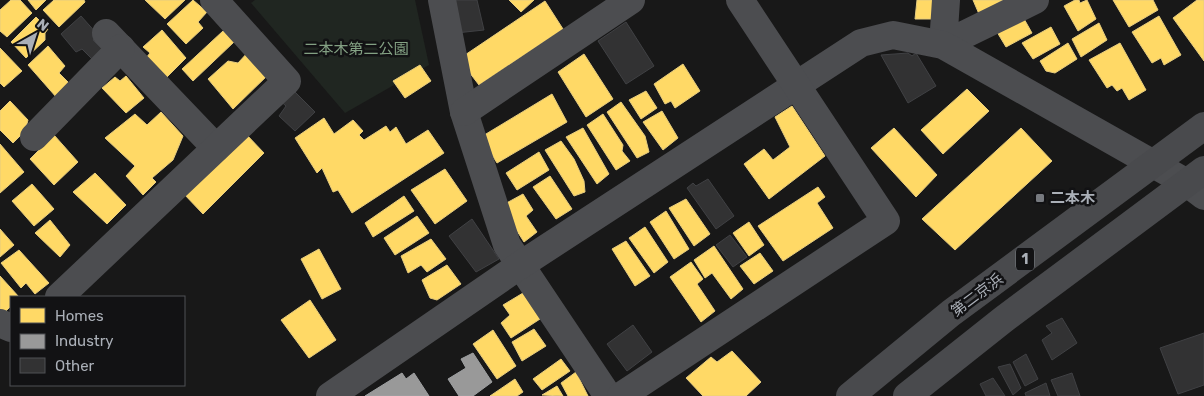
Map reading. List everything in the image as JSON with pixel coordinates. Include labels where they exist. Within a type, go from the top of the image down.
[{"type":"highway","name":"第二京浜","points":[[850,396],[952,313],[1204,126]]},
{"type":"highway","name":"1","points":[[907,396],[1011,313],[1198,183]]},
{"type":"street","points":[[60,296],[287,81],[214,0]]},
{"type":"street","points":[[442,0],[464,112],[507,244],[519,266],[608,396]]},
{"type":"street","points":[[464,112],[632,0]]},
{"type":"street","points":[[621,396],[886,221],[740,0]]},
{"type":"street","points":[[943,45],[946,0]]},
{"type":"street","points":[[943,45],[1034,0]]},
{"type":"street","points":[[330,396],[519,266],[861,43],[893,35],[943,45],[1153,164],[1198,183]]},
{"type":"street","points":[[34,137],[113,41],[216,148]]},
{"type":"green space","name":"二本木第二公園","points":[[255,0],[415,0],[429,65],[345,113],[251,3]]},
{"type":"building: Homes","points":[[11,0],[20,0],[32,13],[7,37],[0,31],[0,10]]},
{"type":"building: Homes","points":[[28,0],[46,0],[36,10]]},
{"type":"building: Homes","points":[[54,0],[84,0],[85,2],[59,27],[43,10]]},
{"type":"building: Homes","points":[[145,0],[185,0],[165,19]]},
{"type":"building: Homes","points":[[193,0],[207,12],[198,22],[203,28],[186,44],[167,24]]},
{"type":"building: Homes","points":[[509,0],[534,0],[521,12]]},
{"type":"building: Homes","points":[[917,0],[940,0],[940,19],[915,19]]},
{"type":"building: Homes","points":[[973,0],[1003,0],[979,14]]},
{"type":"building: Homes","points":[[1079,0],[1080,3],[1087,0],[1096,19],[1078,31],[1064,6]]},
{"type":"building: Homes","points":[[1113,0],[1153,0],[1158,10],[1129,27]]},
{"type":"building: Homes","points":[[1197,0],[1204,0],[1204,61],[1173,18]]},
{"type":"building: Homes","points":[[545,1],[563,29],[479,85],[459,59]]},
{"type":"building: Homes","points":[[1159,16],[1181,55],[1164,65],[1161,58],[1152,63],[1132,32]]},
{"type":"building: Homes","points":[[36,17],[48,29],[45,33],[45,40],[26,58],[11,42]]},
{"type":"building: Homes","points":[[1023,17],[1032,33],[1006,47],[997,32]]},
{"type":"building: Homes","points":[[1099,23],[1107,40],[1081,57],[1072,39]]},
{"type":"building: Homes","points":[[1051,27],[1060,44],[1033,59],[1022,43]]},
{"type":"building: Homes","points":[[162,30],[186,58],[166,78],[146,58],[150,53],[143,47]]},
{"type":"building: Homes","points":[[223,31],[234,42],[193,81],[182,69]]},
{"type":"building: Homes","points":[[1068,43],[1077,59],[1055,73],[1046,71],[1040,61]]},
{"type":"building: Homes","points":[[1120,43],[1146,90],[1129,100],[1122,88],[1117,91],[1112,85],[1107,88],[1089,60]]},
{"type":"building: Homes","points":[[48,46],[65,66],[59,73],[70,84],[57,98],[28,65]]},
{"type":"building: Homes","points":[[0,48],[22,71],[4,87],[0,83]]},
{"type":"building: Homes","points":[[249,51],[270,73],[233,109],[208,79],[228,61],[238,63]]},
{"type":"building: Homes","points":[[584,54],[613,99],[586,117],[558,72]]},
{"type":"building: Homes","points":[[683,64],[700,91],[675,108],[671,101],[665,104],[654,84]]},
{"type":"building: Homes","points":[[420,65],[431,81],[405,98],[393,81]]},
{"type":"building: Homes","points":[[126,76],[144,98],[126,113],[102,88],[115,77],[120,81]]},
{"type":"building: Homes","points":[[967,89],[989,111],[943,154],[921,130]]},
{"type":"building: Homes","points":[[646,91],[657,108],[641,119],[629,100]]},
{"type":"building: Homes","points":[[552,94],[567,122],[497,163],[481,137]]},
{"type":"building: Homes","points":[[10,101],[28,120],[25,131],[13,143],[0,130],[0,111]]},
{"type":"building: Homes","points":[[621,102],[645,136],[649,152],[637,158],[607,112]]},
{"type":"building: Homes","points":[[792,106],[825,156],[769,199],[744,164],[764,149],[773,160],[790,147],[775,117]]},
{"type":"building: Homes","points":[[662,111],[678,138],[663,150],[643,122]]},
{"type":"building: Homes","points":[[161,112],[183,136],[173,160],[152,178],[156,182],[143,195],[126,176],[135,166],[105,138],[135,114],[147,125]]},
{"type":"building: Homes","points":[[603,114],[623,145],[622,151],[630,161],[616,170],[587,125]]},
{"type":"building: Homes","points":[[324,118],[334,134],[353,120],[363,131],[359,135],[364,140],[386,126],[390,132],[396,127],[406,144],[428,130],[444,153],[352,213],[338,190],[333,192],[322,168],[317,173],[295,138]]},
{"type":"building: Homes","points":[[583,128],[609,174],[597,184],[566,137]]},
{"type":"building: Homes","points":[[894,128],[937,175],[916,197],[871,148]]},
{"type":"building: Homes","points":[[1021,128],[1052,161],[955,250],[922,219]]},
{"type":"building: Homes","points":[[245,133],[264,153],[203,214],[183,193]]},
{"type":"building: Homes","points":[[54,135],[78,162],[54,185],[30,159]]},
{"type":"building: Homes","points":[[561,141],[574,159],[584,181],[585,192],[574,196],[545,150]]},
{"type":"building: Homes","points":[[0,144],[24,172],[0,193]]},
{"type":"building: Homes","points":[[539,152],[549,170],[517,190],[506,173]]},
{"type":"building: Homes","points":[[445,169],[467,201],[435,224],[411,190]]},
{"type":"building: Homes","points":[[95,173],[126,205],[107,224],[73,192]]},
{"type":"building: Homes","points":[[550,176],[572,209],[556,219],[533,187]]},
{"type":"building: Homes","points":[[32,184],[54,209],[34,226],[12,201]]},
{"type":"building: Homes","points":[[818,187],[825,197],[817,203],[833,228],[783,261],[758,226]]},
{"type":"building: Homes","points":[[523,194],[533,210],[526,216],[537,232],[524,242],[501,206]]},
{"type":"building: Homes","points":[[404,196],[414,211],[373,237],[365,223]]},
{"type":"building: Homes","points":[[686,199],[710,234],[694,246],[669,208]]},
{"type":"building: Homes","points":[[666,211],[689,249],[674,259],[650,222]]},
{"type":"building: Homes","points":[[417,216],[429,233],[395,255],[384,238]]},
{"type":"building: Homes","points":[[50,220],[70,245],[60,257],[35,233]]},
{"type":"building: Homes","points":[[749,222],[764,245],[749,256],[733,233]]},
{"type":"building: Homes","points":[[645,227],[668,262],[654,273],[629,238]]},
{"type":"building: Homes","points":[[0,229],[14,245],[0,257]]},
{"type":"building: Homes","points":[[431,239],[446,259],[427,272],[421,265],[408,273],[401,256]]},
{"type":"building: Homes","points":[[626,241],[650,276],[635,286],[612,249]]},
{"type":"building: Homes","points":[[714,246],[743,289],[731,299],[712,273],[705,278],[694,260]]},
{"type":"building: Homes","points":[[319,249],[341,289],[322,299],[301,259]]},
{"type":"building: Homes","points":[[19,250],[49,283],[35,294],[26,283],[21,288],[1,263]]},
{"type":"building: Homes","points":[[760,253],[773,271],[754,284],[740,266]]},
{"type":"building: Homes","points":[[691,262],[703,279],[697,284],[715,311],[701,322],[670,277]]},
{"type":"building: Homes","points":[[447,265],[461,284],[437,300],[430,298],[422,280]]},
{"type":"building: Homes","points":[[0,276],[18,296],[10,296],[10,307],[3,314],[0,311]]},
{"type":"building: Homes","points":[[523,293],[540,319],[511,338],[501,323],[510,315],[503,305]]},
{"type":"building: Homes","points":[[310,300],[336,340],[309,358],[281,320]]},
{"type":"building: Homes","points":[[534,329],[546,346],[522,361],[512,342]]},
{"type":"building: Homes","points":[[493,330],[516,366],[497,379],[473,344]]},
{"type":"building: Homes","points":[[732,351],[761,382],[746,396],[703,396],[686,378],[711,357],[717,362]]},
{"type":"building: Homes","points":[[561,359],[570,371],[542,390],[533,379]]},
{"type":"building: Homes","points":[[576,372],[588,396],[568,396],[561,383]]},
{"type":"building: Homes","points":[[515,379],[523,392],[517,396],[490,396]]},
{"type":"building: Homes","points":[[557,386],[563,396],[542,395]]},
{"type":"building: Industry","points":[[473,353],[492,382],[473,396],[459,396],[448,379],[466,368],[461,359]]},
{"type":"building: Industry","points":[[402,373],[406,379],[414,373],[429,396],[365,396]]},
{"type":"building: Other","points":[[452,0],[477,0],[484,30],[456,33]]},
{"type":"building: Other","points":[[81,16],[98,35],[93,40],[103,50],[93,60],[82,49],[76,52],[61,34]]},
{"type":"building: Other","points":[[626,22],[654,66],[626,84],[598,41]]},
{"type":"building: Other","points":[[908,53],[912,56],[916,53],[936,86],[908,103],[881,55]]},
{"type":"building: Other","points":[[291,88],[315,112],[295,131],[279,116],[286,106],[278,99]]},
{"type":"building: Other","points":[[708,179],[734,216],[716,229],[687,188],[693,183],[696,186]]},
{"type":"building: Other","points":[[472,219],[499,259],[476,272],[449,236]]},
{"type":"building: Other","points":[[730,235],[747,257],[733,267],[716,245]]},
{"type":"building: Other","points":[[1062,318],[1077,343],[1052,360],[1042,340],[1052,333],[1046,326]]},
{"type":"building: Other","points":[[633,325],[652,352],[627,371],[607,344]]},
{"type":"building: Other","points":[[1204,333],[1204,385],[1178,394],[1160,348]]},
{"type":"building: Other","points":[[1026,354],[1038,379],[1025,386],[1013,362]]},
{"type":"building: Other","points":[[1010,364],[1021,388],[1013,395],[998,367]]},
{"type":"building: Other","points":[[1072,373],[1080,396],[1058,396],[1051,380]]},
{"type":"building: Other","points":[[993,378],[1005,396],[986,396],[980,384]]},
{"type":"building: Other","points":[[1046,383],[1050,396],[1026,396],[1025,393]]},
{"type":"place","name":"二本木","points":[[1040,198]]}]
